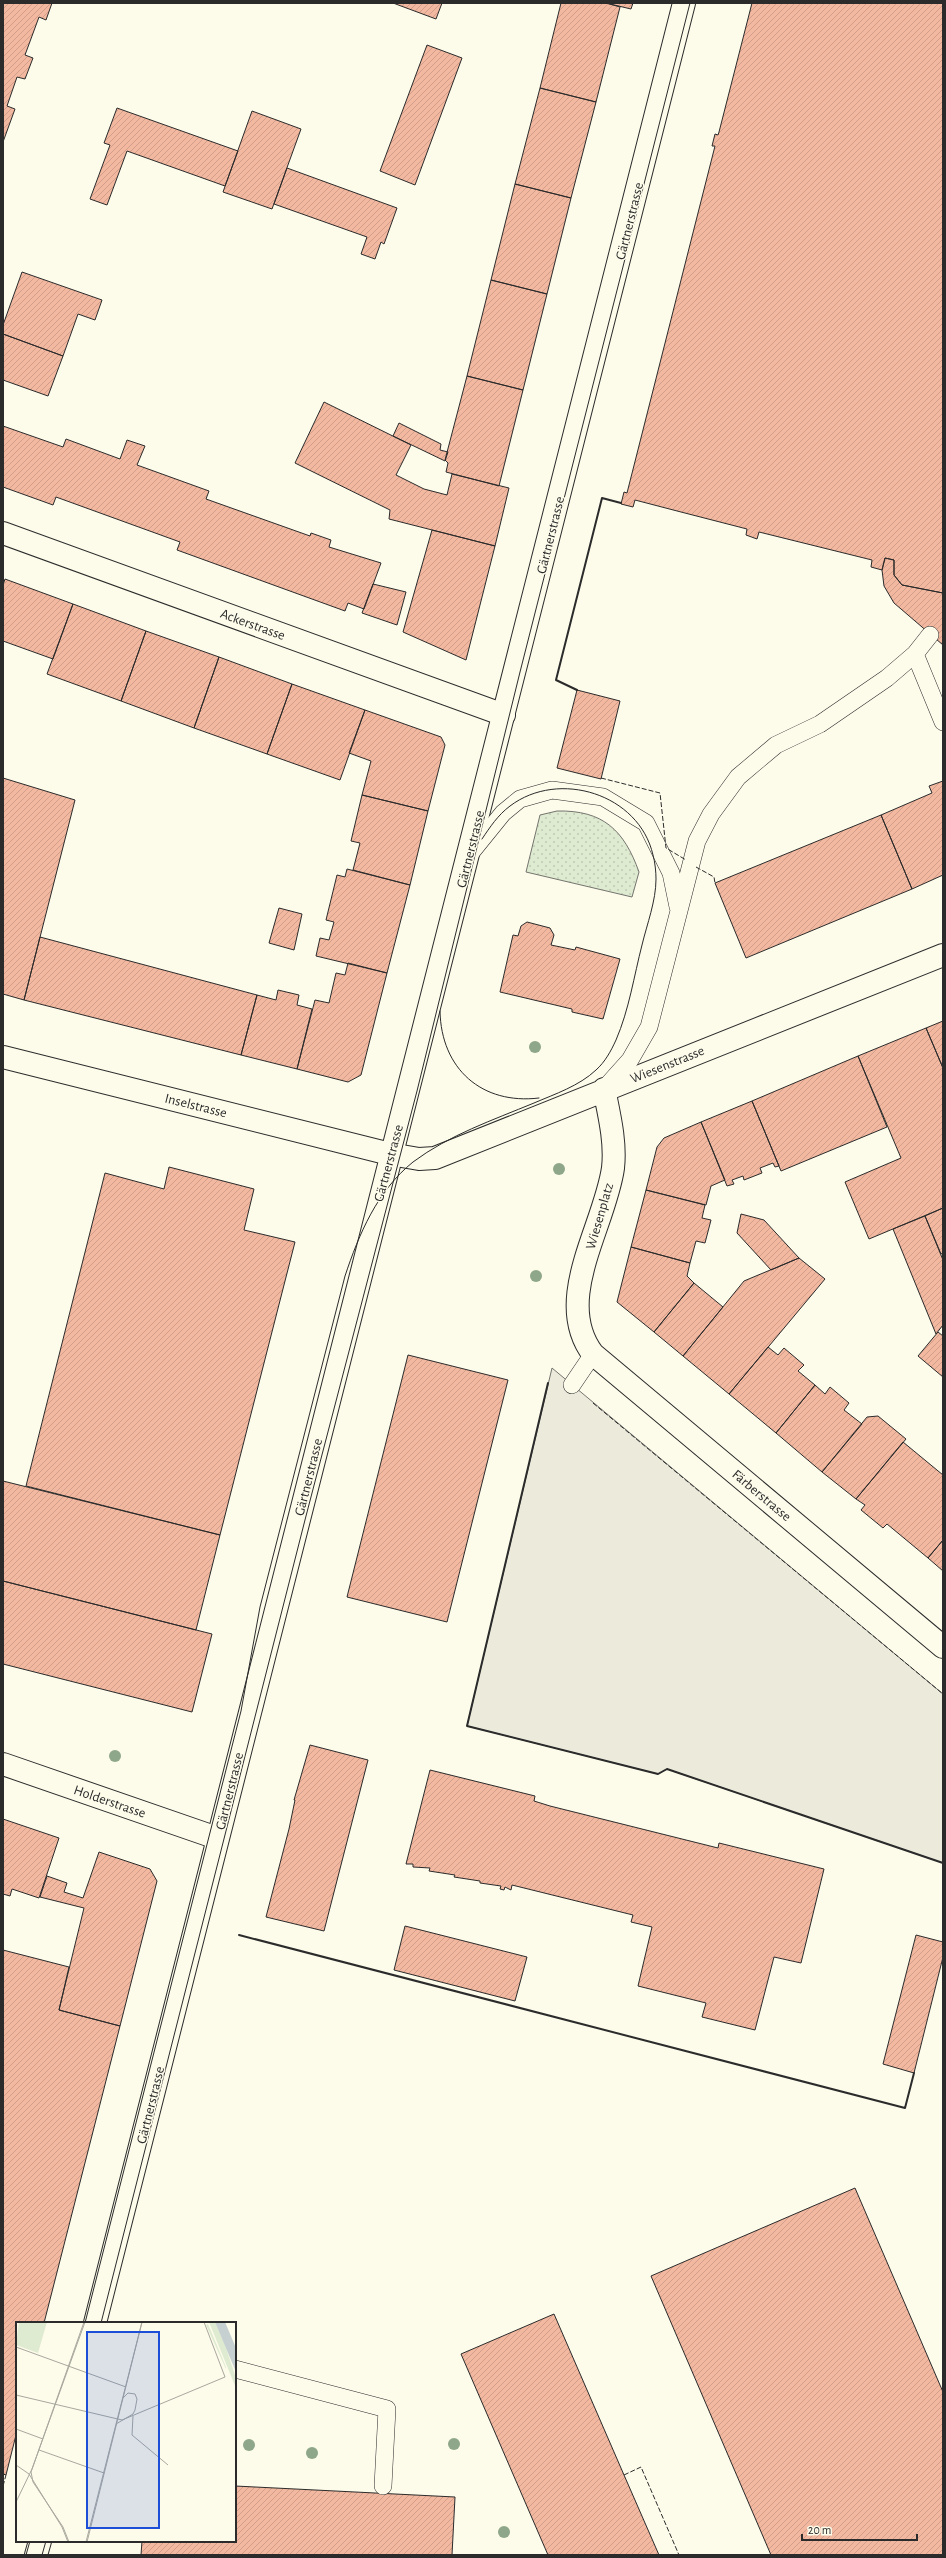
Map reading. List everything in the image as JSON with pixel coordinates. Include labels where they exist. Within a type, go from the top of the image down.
[{"type":"street","name":"Gärtnerstrasse","points":[[95,2322],[390,1154],[468,857],[684,3]]},
{"type":"street","name":"Ackerstrasse","points":[[3,533],[504,716]]},
{"type":"street","name":"Wiesenstrasse","points":[[390,1154],[419,1159],[435,1158],[604,1089],[943,955]]},
{"type":"street","name":"Inselstrasse","points":[[3,1057],[390,1154]]},
{"type":"street","name":"Wiesenplatz","points":[[588,1348],[577,1318],[577,1295],[613,1168],[612,1134],[604,1089]]},
{"type":"street","name":"Färberstrasse","points":[[588,1348],[943,1647]]},
{"type":"street","name":"Holderstrasse","points":[[3,1764],[217,1838]]},
{"type":"street","points":[[36,2555],[40,2542]]},
{"type":"lane","points":[[604,1089],[630,1060],[649,1027],[697,841],[711,814],[738,777],[776,746],[820,724],[888,678],[915,654],[930,635]]},
{"type":"lane","points":[[915,654],[943,722]]},
{"type":"lane","points":[[468,857],[503,812],[520,799],[552,790],[603,797],[646,823],[671,873],[679,913]]},
{"type":"lane","points":[[572,1385],[588,1348]]},
{"type":"lane","points":[[236,2369],[387,2409],[383,2486]]},
{"type":"green space","points":[[557,811],[587,814],[610,825],[619,834],[633,857],[639,872],[632,897],[526,872],[540,815]]},
{"type":"shaded area","points":[[552,1368],[943,1694],[943,1863],[667,1769],[658,1774],[467,1726]]},
{"type":"building","points":[[3,3],[52,3],[46,20],[39,17],[25,55],[33,58],[25,79],[17,77],[7,106],[15,109],[3,142]]},
{"type":"building","points":[[393,3],[442,3],[436,19]]},
{"type":"building","points":[[561,3],[606,3],[620,7],[596,102],[540,88]]},
{"type":"building","points":[[606,3],[633,3],[631,9]]},
{"type":"building","points":[[752,3],[943,3],[943,593],[902,585],[894,575],[894,560],[885,558],[882,570],[871,567],[872,560],[759,532],[757,539],[746,535],[747,529],[635,500],[633,507],[621,504],[624,492],[627,493],[715,146],[712,146],[715,134],[718,135],[719,132]]},
{"type":"building","points":[[427,45],[462,58],[415,185],[380,171]]},
{"type":"building","points":[[540,88],[596,102],[571,198],[515,184]]},
{"type":"building","points":[[117,108],[238,151],[225,186],[127,151],[107,205],[90,199],[110,145],[104,143]]},
{"type":"building","points":[[252,111],[301,129],[272,209],[223,192]]},
{"type":"building","points":[[287,168],[397,208],[384,244],[381,242],[375,259],[361,254],[367,237],[274,204]]},
{"type":"building","points":[[515,184],[571,198],[547,294],[491,280]]},
{"type":"building","points":[[22,272],[102,300],[95,320],[78,314],[63,356],[3,334],[3,325]]},
{"type":"building","points":[[491,280],[547,294],[523,390],[467,376]]},
{"type":"building","points":[[3,334],[63,356],[48,396],[3,380]]},
{"type":"building","points":[[467,376],[523,390],[499,486],[446,472],[448,463],[445,460]]},
{"type":"building","points":[[324,402],[411,445],[396,475],[424,489],[447,495],[452,474],[509,488],[495,546],[389,519],[390,510],[295,463]]},
{"type":"building","points":[[399,423],[441,444],[440,450],[448,452],[445,461],[393,436]]},
{"type":"building","points":[[3,426],[63,447],[66,439],[120,459],[127,440],[145,446],[137,465],[209,491],[206,499],[310,536],[311,533],[331,540],[329,547],[381,563],[364,609],[348,603],[345,611],[177,550],[180,542],[56,497],[53,505],[3,487]]},
{"type":"building","points":[[432,530],[495,546],[466,660],[403,632]]},
{"type":"building","points":[[885,558],[894,560],[894,575],[902,585],[943,593],[943,645],[894,603],[884,586],[882,570]]},
{"type":"building","points":[[5,579],[73,604],[53,659],[3,641],[3,585]]},
{"type":"building","points":[[373,584],[406,592],[397,625],[362,613]]},
{"type":"building","points":[[73,604],[146,631],[121,701],[47,674]]},
{"type":"building","points":[[146,631],[219,657],[194,728],[121,701]]},
{"type":"building","points":[[219,657],[292,684],[267,754],[194,728]]},
{"type":"building","points":[[292,684],[365,710],[340,780],[267,754]]},
{"type":"building","points":[[577,690],[620,701],[601,779],[557,768]]},
{"type":"building","points":[[365,710],[441,737],[445,745],[428,811],[362,795],[371,761],[349,753]]},
{"type":"building","points":[[3,778],[75,800],[24,1000],[3,994]]},
{"type":"building","points":[[943,781],[943,875],[912,889],[881,815],[932,793],[929,786]]},
{"type":"building","points":[[362,795],[428,811],[410,885],[353,870],[360,843],[351,841]]},
{"type":"building","points":[[881,815],[912,889],[746,958],[715,883]]},
{"type":"building","points":[[347,869],[410,885],[387,973],[316,956],[320,938],[329,940],[334,922],[326,920],[337,875],[345,877]]},
{"type":"building","points":[[279,908],[302,914],[294,950],[269,943]]},
{"type":"building","points":[[527,922],[550,928],[554,935],[551,945],[575,950],[576,947],[620,959],[603,1019],[572,1012],[572,1009],[500,992],[513,935],[518,936],[521,926]]},
{"type":"building","points":[[40,937],[257,995],[241,1055],[24,1000]]},
{"type":"building","points":[[348,963],[387,973],[361,1075],[348,1082],[297,1069],[315,1000],[329,1003],[336,973],[345,975]]},
{"type":"building","points":[[278,990],[299,995],[297,1005],[312,1009],[297,1069],[241,1055],[257,995],[276,1000]]},
{"type":"building","points":[[943,1021],[943,1068],[926,1028]]},
{"type":"building","points":[[926,1028],[943,1068],[943,1208],[869,1239],[845,1182],[901,1158],[858,1056]]},
{"type":"building","points":[[858,1056],[887,1127],[781,1171],[752,1101]]},
{"type":"building","points":[[752,1101],[779,1166],[775,1167],[773,1163],[760,1168],[762,1173],[744,1180],[743,1176],[732,1180],[734,1184],[727,1186],[701,1122]]},
{"type":"building","points":[[701,1122],[725,1180],[711,1186],[706,1205],[646,1190],[657,1147],[664,1138]]},
{"type":"building","points":[[169,1167],[254,1189],[244,1230],[295,1242],[220,1535],[26,1486],[105,1173],[164,1189]]},
{"type":"building","points":[[646,1190],[705,1205],[702,1218],[711,1220],[705,1243],[696,1241],[690,1263],[631,1247]]},
{"type":"building","points":[[943,1208],[943,1253],[941,1254],[925,1216]]},
{"type":"building","points":[[741,1214],[764,1220],[799,1258],[771,1270],[737,1233]]},
{"type":"building","points":[[925,1216],[943,1260],[943,1325],[936,1334],[893,1229]]},
{"type":"building","points":[[631,1247],[690,1263],[687,1276],[694,1283],[654,1332],[617,1302]]},
{"type":"building","points":[[799,1258],[825,1279],[729,1394],[683,1356],[744,1281]]},
{"type":"building","points":[[694,1283],[723,1307],[683,1356],[654,1332]]},
{"type":"building","points":[[938,1332],[943,1336],[943,1377],[918,1356]]},
{"type":"building","points":[[768,1347],[778,1355],[784,1348],[804,1365],[798,1371],[815,1385],[776,1433],[729,1394]]},
{"type":"building","points":[[408,1355],[508,1380],[447,1622],[347,1597]]},
{"type":"building","points":[[815,1385],[825,1394],[830,1387],[849,1403],[844,1410],[862,1424],[822,1472],[776,1433]]},
{"type":"building","points":[[878,1416],[906,1439],[856,1499],[822,1472],[867,1417]]},
{"type":"building","points":[[903,1442],[943,1475],[943,1540],[928,1558],[887,1524],[883,1528],[861,1510],[865,1505],[856,1499]]},
{"type":"building","points":[[3,1481],[220,1535],[196,1630],[3,1581]]},
{"type":"building","points":[[943,1540],[943,1571],[928,1558]]},
{"type":"building","points":[[3,1581],[212,1634],[192,1712],[3,1664]]},
{"type":"building","points":[[310,1745],[368,1760],[324,1931],[266,1917],[289,1829],[294,1800]]},
{"type":"building","points":[[430,1770],[535,1796],[534,1801],[550,1806],[718,1848],[719,1843],[824,1869],[801,1963],[774,1957],[755,2030],[702,2017],[706,2003],[638,1986],[652,1927],[631,1922],[633,1915],[512,1885],[511,1890],[505,1887],[504,1890],[500,1889],[501,1886],[454,1877],[455,1875],[429,1871],[430,1868],[413,1867],[413,1864],[406,1864]]},
{"type":"building","points":[[3,1819],[59,1838],[39,1898],[12,1889],[10,1896],[3,1894]]},
{"type":"building","points":[[99,1852],[150,1869],[157,1881],[120,2026],[59,2010],[84,1908],[40,1897],[47,1876],[67,1883],[64,1892],[83,1898]]},
{"type":"building","points":[[405,1926],[527,1957],[515,2001],[394,1970]]},
{"type":"building","points":[[916,1935],[943,1942],[943,1957],[914,2073],[883,2064]]},
{"type":"building","points":[[3,1950],[69,1967],[59,2010],[120,2026],[44,2322],[16,2322],[16,2435],[6,2475],[3,2474]]},
{"type":"building","points":[[855,2188],[943,2392],[943,2555],[771,2555],[651,2276]]},
{"type":"building","points":[[554,2314],[659,2555],[548,2555],[461,2354]]},
{"type":"building","points":[[236,2486],[455,2497],[452,2555],[141,2555],[142,2542],[236,2542]]},
{"type":"tram line","points":[[101,2322],[306,1516],[417,1091],[520,672],[690,3]]},
{"type":"tram line","points":[[85,2322],[241,1711],[260,1607],[345,1276],[356,1245],[379,1200],[389,1186],[413,1162],[427,1152],[456,1136],[566,1089],[582,1081],[596,1070],[605,1060],[614,1044],[621,1029],[628,1005],[656,887],[654,858],[645,834],[632,816],[615,803],[595,794],[573,789],[551,789],[530,795],[510,806],[498,817],[482,839]]},
{"type":"tram line","points":[[440,1011],[442,1032],[448,1050],[457,1066],[468,1079],[483,1089],[500,1096],[518,1099],[539,1098]]},
{"type":"tram line","points":[[26,2555],[30,2542]]},
{"type":"tram line","points":[[42,2555],[46,2542]]},
{"type":"fence","points":[[601,778],[660,793],[666,848],[686,860]]},
{"type":"fence","points":[[696,867],[714,877],[715,883]]},
{"type":"fence","points":[[593,1403],[943,1694]]},
{"type":"fence","points":[[624,2475],[641,2467],[679,2555]]},
{"type":"fence","points":[[3,2486],[6,2475]]},
{"type":"wall","points":[[577,690],[556,680],[602,498],[621,503]]},
{"type":"wall","points":[[548,1383],[467,1726],[658,1774],[667,1769],[943,1863]]},
{"type":"wall","points":[[239,1935],[905,2108],[914,2073]]}]
